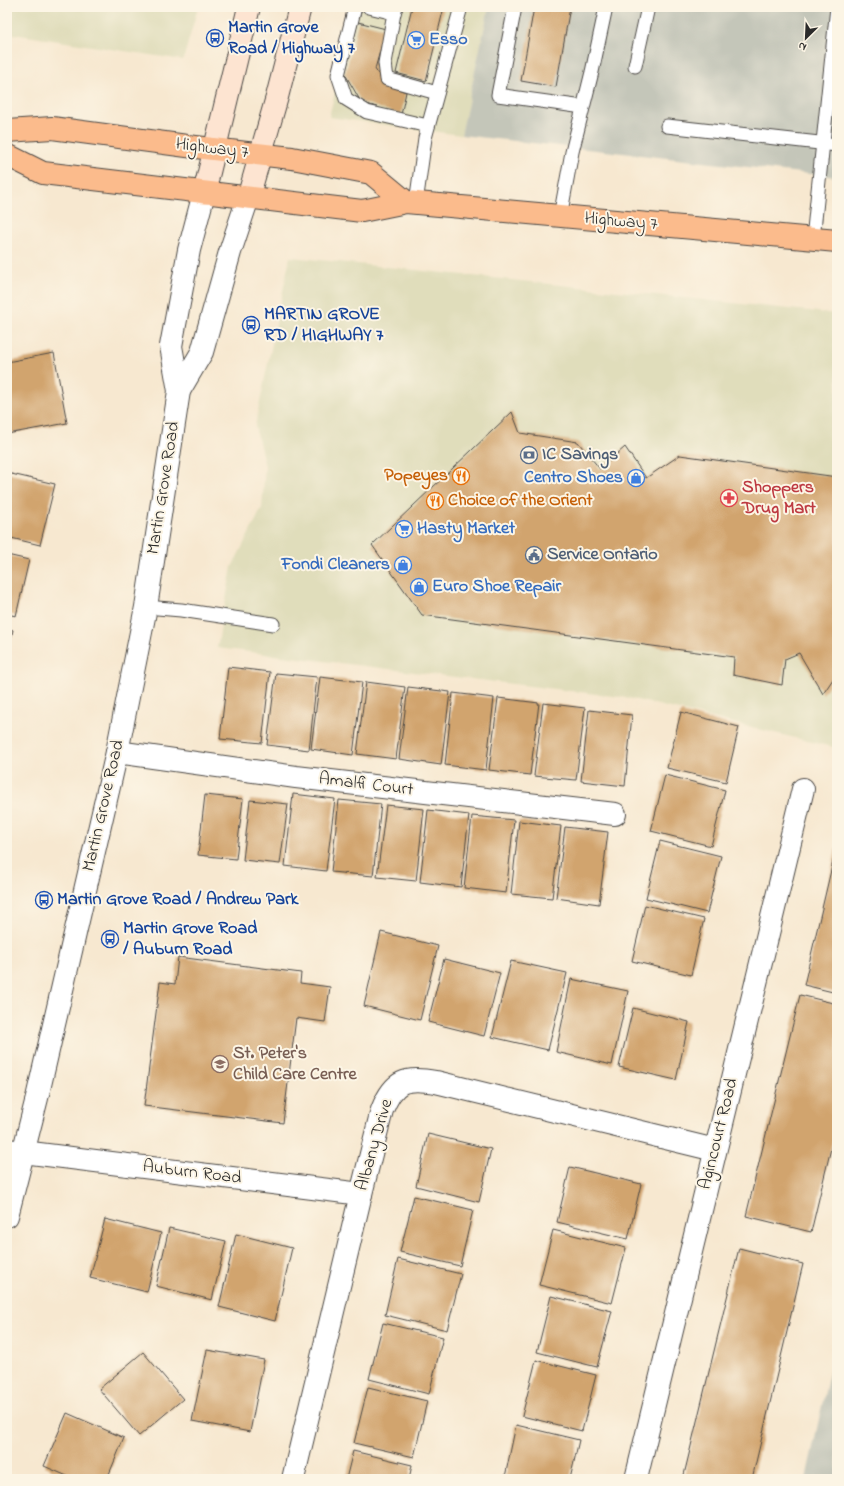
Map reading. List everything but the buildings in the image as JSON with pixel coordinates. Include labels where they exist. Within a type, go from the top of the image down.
[{"type":"main road","name":"Martin Grove Road","points":[[204,193],[249,7]]},
{"type":"main road","name":"Martin Grove Road","points":[[248,198],[277,97],[300,7]]},
{"type":"main road","name":"Highway 7","points":[[7,131],[52,128],[215,150],[292,158],[371,173],[411,202]]},
{"type":"main road","name":"Highway 7","points":[[7,155],[43,173],[362,211],[411,202],[560,217],[837,241]]},
{"type":"street","name":"Martin Grove Road","points":[[7,1216],[15,1151],[37,1098],[117,752],[146,607],[179,391],[171,346],[190,250],[204,193]]},
{"type":"street","name":"Martin Grove Road","points":[[179,391],[202,352],[230,252],[248,198]]},
{"type":"street","name":"Amalfi Court","points":[[117,752],[296,777],[615,814]]},
{"type":"street","name":"Agincourt Road","points":[[636,1479],[803,789]]},
{"type":"street","name":"Albany Drive","points":[[293,1479],[361,1194],[387,1096],[396,1086],[411,1080],[436,1082],[715,1150]]},
{"type":"street","name":"Auburn Road","points":[[15,1151],[361,1194]]},
{"type":"lane","points":[[355,7],[349,42],[338,75],[346,99],[369,108],[428,126]]},
{"type":"lane","points":[[369,7],[395,10],[384,51],[385,81],[437,93]]},
{"type":"lane","points":[[411,202],[428,126],[461,7]]},
{"type":"lane","points":[[515,7],[498,95],[583,107]]},
{"type":"lane","points":[[560,217],[572,152],[606,7]]},
{"type":"lane","points":[[635,66],[648,7]]},
{"type":"lane","points":[[813,239],[837,7]]},
{"type":"lane","points":[[667,126],[837,145]]},
{"type":"lane","points":[[146,607],[181,610],[273,624]]},
{"type":"shaded area","points":[[7,7],[198,7],[183,60],[7,33]]},
{"type":"shaded area","points":[[356,7],[489,7],[461,135],[329,117]]},
{"type":"shaded area","points":[[489,7],[837,7],[837,177],[461,135]]},
{"type":"shaded area","points":[[290,257],[837,314],[837,748],[629,698],[217,648],[232,567],[262,508],[265,466],[255,426]]},
{"type":"shaded area","points":[[837,1336],[837,1479],[806,1479]]},
{"type":"place","name":"Martin Grove Road / Highway 7","points":[[215,38]]},
{"type":"place","name":"Esso","points":[[416,40]]},
{"type":"place","name":"MARTIN GROVE RD / HIGHWAY 7","points":[[251,325]]},
{"type":"place","name":"IC Savings","points":[[529,455]]},
{"type":"place","name":"Popeyes","points":[[461,476]]},
{"type":"place","name":"Centro Shoes","points":[[636,478]]},
{"type":"place","name":"Shoppers Drug Mart","points":[[729,498]]},
{"type":"place","name":"Choice of the Orient","points":[[435,501]]},
{"type":"place","name":"Hasty Market","points":[[404,529]]},
{"type":"place","name":"Service Ontario","points":[[534,555]]},
{"type":"place","name":"Fondi Cleaners","points":[[403,565]]},
{"type":"place","name":"Euro Shoe Repair","points":[[419,587]]},
{"type":"place","name":"Martin Grove Road / Andrew Park","points":[[44,900]]},
{"type":"place","name":"Martin Grove Road / Auburn Road","points":[[110,939]]},
{"type":"place","name":"St. Peter's Child Care Centre","points":[[220,1064]]}]
